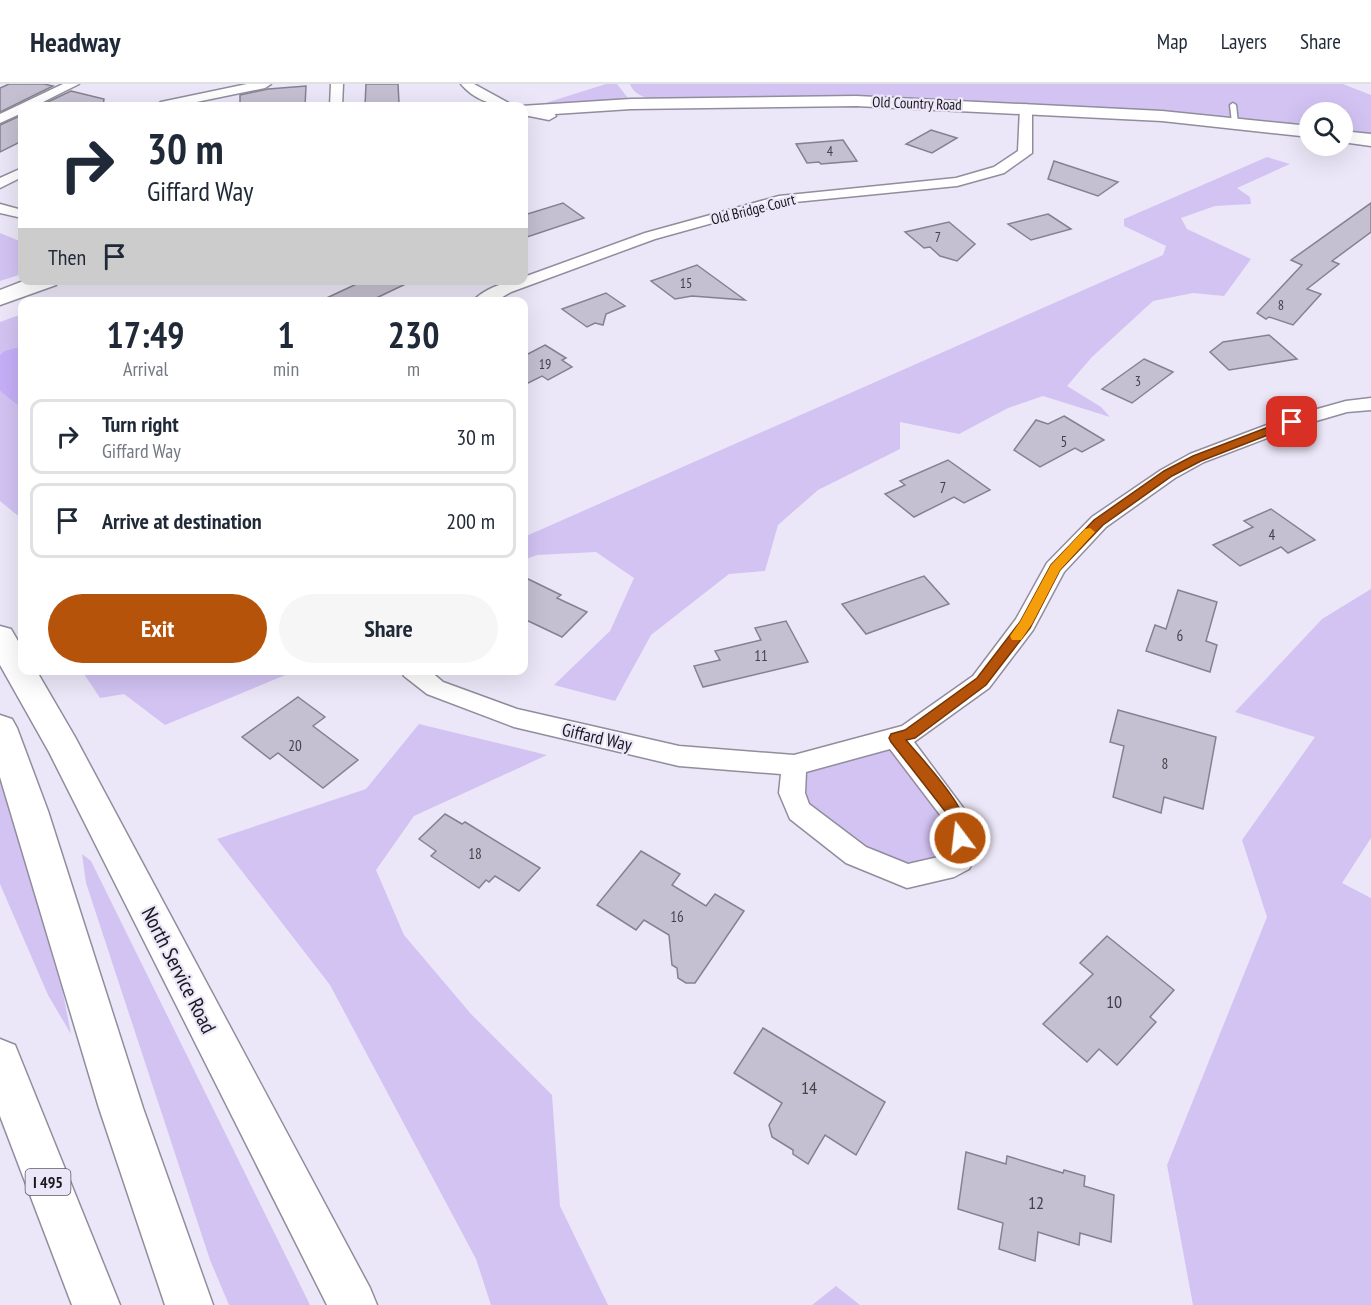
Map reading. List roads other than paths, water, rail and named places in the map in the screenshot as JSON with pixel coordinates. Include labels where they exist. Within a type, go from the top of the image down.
[{"type":"main road","points":[[623,88],[644,104]]},
{"type":"main road","points":[[523,102],[558,91]]},
{"type":"main road","name":"Old Country Road","points":[[528,111],[644,104],[836,100],[1026,108],[1235,123],[1299,131]]},
{"type":"main road","points":[[528,120],[549,116],[698,104]]},
{"type":"main road","points":[[1353,138],[1371,140]]},
{"type":"main road","points":[[0,298],[35,285]]},
{"type":"main road","name":"North Service Road","points":[[0,637],[18,669]]},
{"type":"main road","name":"North Service Road","points":[[21,675],[68,758],[353,1305]]},
{"type":"main road","points":[[0,728],[30,811],[121,1108],[189,1305]]},
{"type":"main road","name":"I 495","points":[[0,1060],[96,1305]]},
{"type":"street","points":[[35,102],[73,84]]},
{"type":"street","points":[[180,102],[265,84]]},
{"type":"street","points":[[336,102],[337,84]]},
{"type":"street","points":[[467,84],[475,91],[501,102]]},
{"type":"street","name":"Old Bridge Court","points":[[528,281],[650,236],[784,199],[957,182],[999,170],[1025,153],[1026,108]]},
{"type":"street","points":[[0,119],[18,110]]},
{"type":"street","points":[[528,112],[549,116]]},
{"type":"street","points":[[0,184],[18,174]]},
{"type":"street","points":[[0,208],[18,213]]},
{"type":"street","name":"Old Bridge Court","points":[[490,297],[518,285]]},
{"type":"street","name":"Giffard Way","points":[[418,675],[435,688],[514,717],[679,756],[794,765],[896,738],[910,734],[981,682],[1025,624],[1055,568],[1099,522],[1168,474],[1197,459],[1292,422],[1346,407],[1371,404]]},
{"type":"street","points":[[794,765],[792,793],[799,811],[849,850],[907,876],[954,865],[960,861],[961,852],[957,817],[896,738]]},
{"type":"lane","points":[[1233,105],[1235,123]]}]
